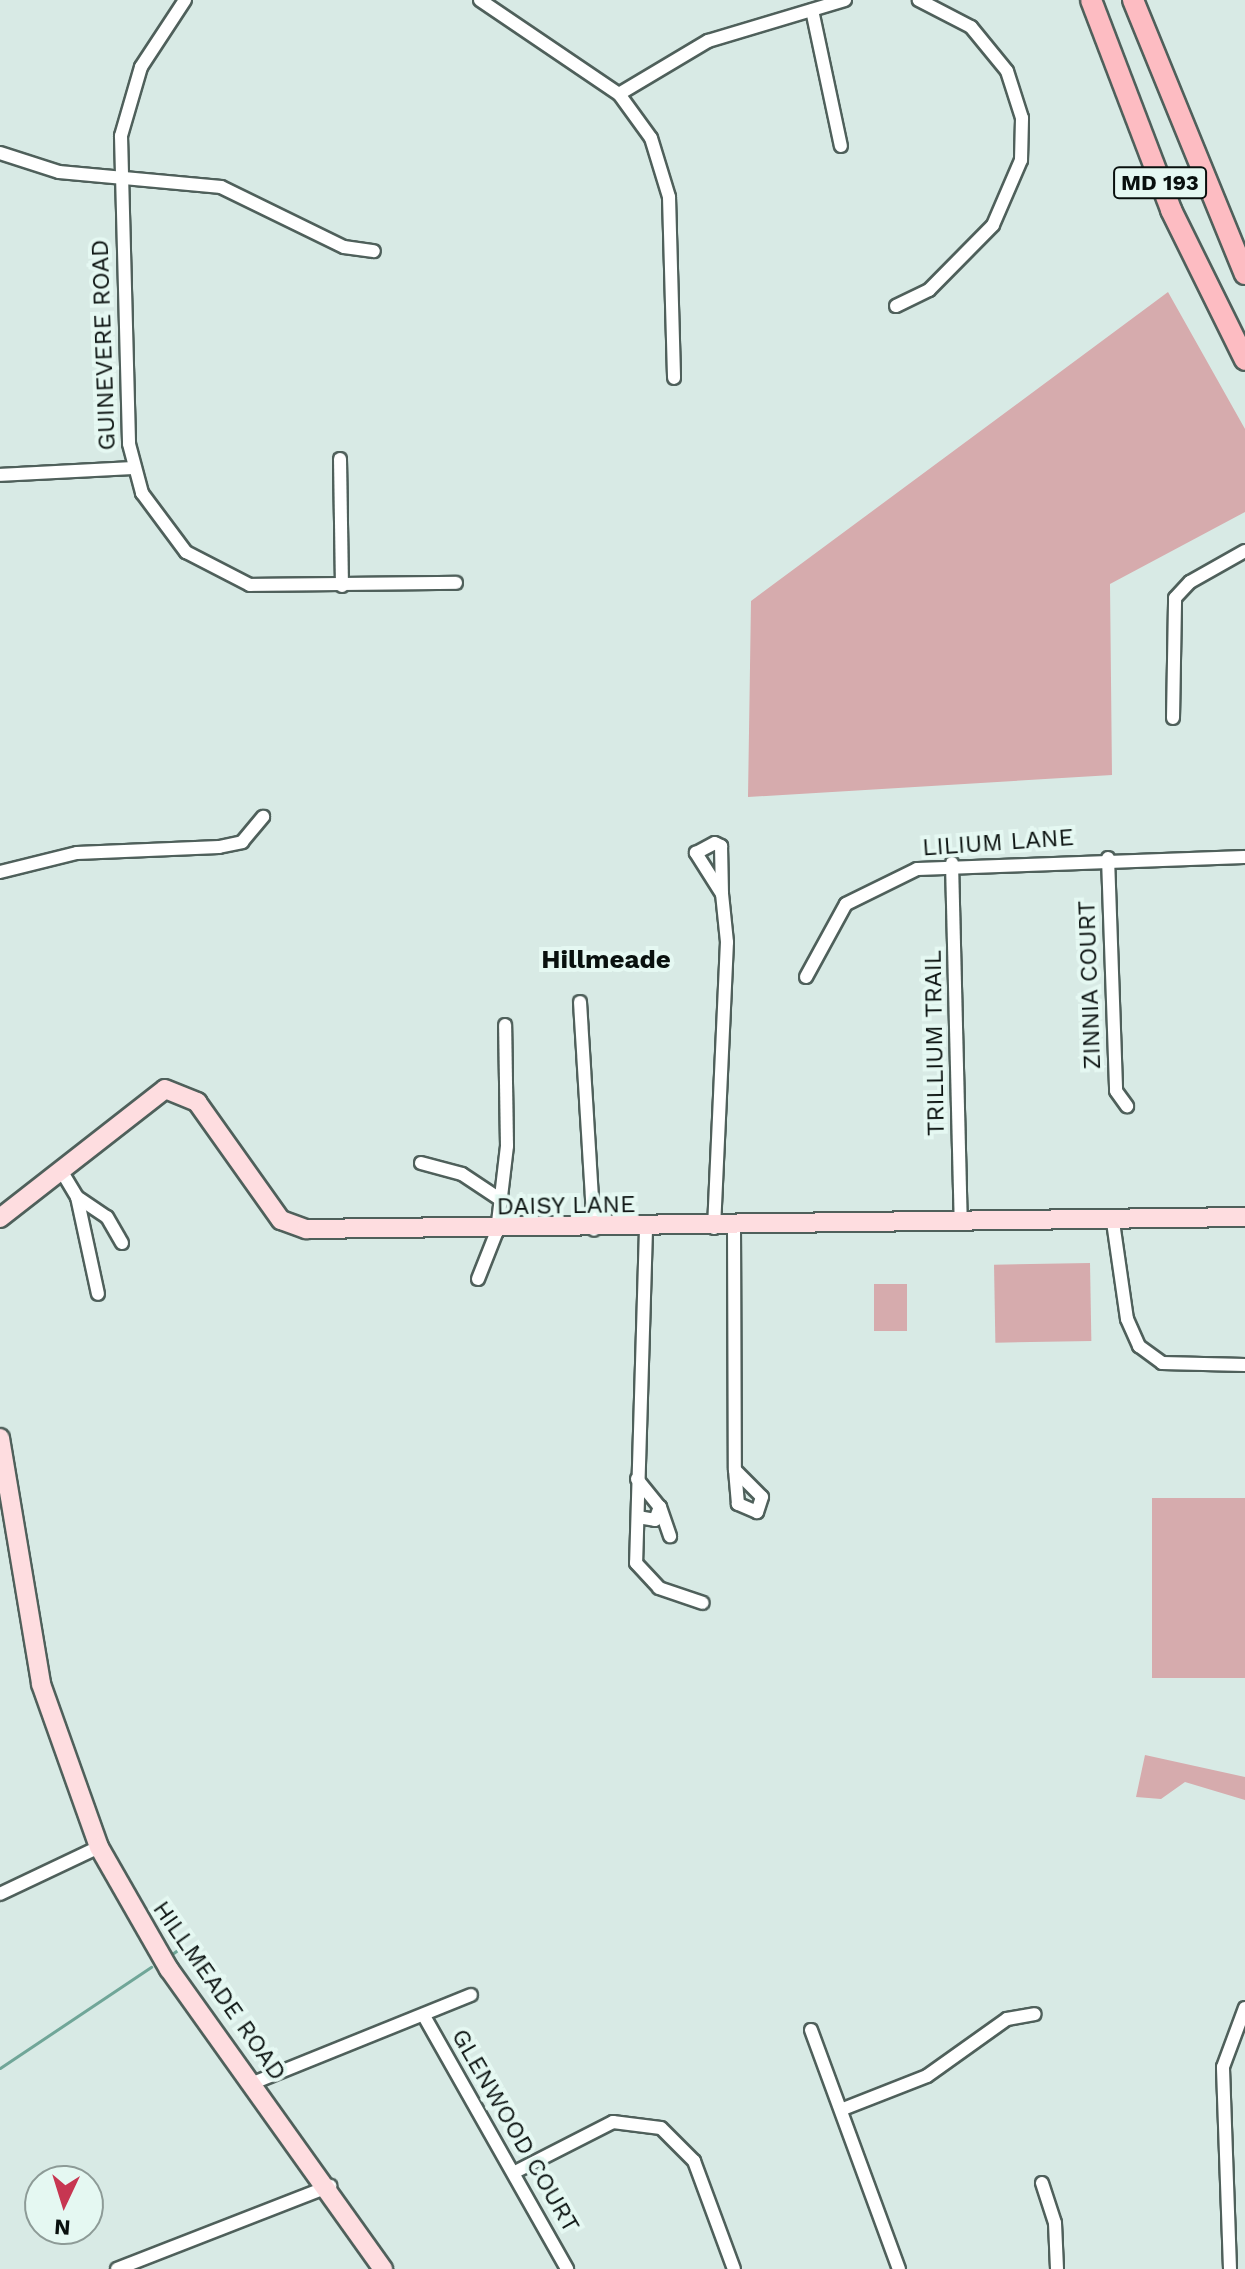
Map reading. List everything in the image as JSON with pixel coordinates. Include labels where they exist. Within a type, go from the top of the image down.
[{"type":"main road","name":"MD 193","points":[[1091,0],[1171,210],[1245,360]]},
{"type":"main road","name":"MD 193","points":[[1133,0],[1245,274]]},
{"type":"street","name":"GUINEVERE ROAD","points":[[185,0],[134,83],[120,175],[132,468],[163,529],[209,569],[256,586],[456,583]]},
{"type":"street","points":[[480,0],[619,94],[651,138],[666,175],[674,378]]},
{"type":"street","points":[[619,94],[698,45],[845,0]]},
{"type":"street","points":[[896,306],[929,290],[993,225],[1021,160],[1022,118],[1007,71],[971,27],[919,0]]},
{"type":"street","points":[[812,10],[841,146]]},
{"type":"street","points":[[0,153],[46,170],[221,187],[344,247],[374,251]]},
{"type":"street","points":[[340,459],[342,586]]},
{"type":"street","points":[[0,475],[132,468]]},
{"type":"street","points":[[1173,718],[1175,598],[1190,582],[1245,551]]},
{"type":"street","points":[[0,872],[77,853],[219,847],[242,842],[263,817]]},
{"type":"street","name":"LILIUM LANE","points":[[806,977],[846,904],[882,881],[952,863],[1245,857]]},
{"type":"street","name":"ZINNIA COURT","points":[[1108,858],[1116,1091],[1127,1106]]},
{"type":"street","name":"TRILLIUM TRAIL","points":[[952,863],[961,1223]]},
{"type":"street","points":[[714,1228],[727,942],[722,894]]},
{"type":"street","points":[[580,1002],[594,1230]]},
{"type":"street","points":[[478,1279],[497,1231],[501,1200],[505,1025]]},
{"type":"street","name":"DAISY LANE","points":[[0,1218],[62,1172],[147,1097],[176,1089],[197,1102],[291,1226],[497,1231],[1113,1222],[1245,1217]]},
{"type":"street","points":[[421,1163],[462,1174],[501,1200]]},
{"type":"street","points":[[62,1172],[77,1197],[98,1294]]},
{"type":"street","points":[[77,1197],[107,1217],[122,1243]]},
{"type":"street","points":[[1113,1222],[1127,1319],[1146,1354],[1177,1365],[1245,1365]]},
{"type":"street","points":[[734,1227],[735,1470]]},
{"type":"street","points":[[646,1229],[636,1563],[646,1579],[703,1603]]},
{"type":"street","name":"HILLMEADE ROAD","points":[[0,1438],[41,1684],[99,1847],[169,1969],[330,2186],[383,2269]]},
{"type":"street","points":[[637,1479],[660,1507],[670,1536]]},
{"type":"street","points":[[638,1517],[655,1520],[660,1507]]},
{"type":"street","points":[[0,1894],[99,1847]]},
{"type":"street","points":[[253,2083],[471,1995]]},
{"type":"street","points":[[1230,2269],[1223,2067],[1245,2008]]},
{"type":"street","points":[[843,2109],[927,2076],[1007,2019],[1035,2014]]},
{"type":"street","name":"GLENWOOD COURT","points":[[424,2016],[451,2075],[517,2171],[567,2269]]},
{"type":"street","points":[[811,2030],[843,2109],[899,2269]]},
{"type":"street","points":[[517,2171],[603,2125],[661,2128],[694,2161],[734,2269]]},
{"type":"street","points":[[1042,2183],[1052,2204],[1057,2269]]},
{"type":"street","points":[[117,2269],[330,2186]]},
{"type":"shaded area","points":[[1168,292],[1245,429],[1245,512],[1110,584],[1112,775],[748,797],[751,601]]},
{"type":"shaded area","points":[[1090,1263],[1091,1341],[995,1343],[994,1265]]},
{"type":"shaded area","points":[[874,1284],[907,1284],[907,1331],[874,1331]]},
{"type":"shaded area","points":[[1152,1498],[1245,1498],[1245,1678],[1152,1678]]},
{"type":"shaded area","points":[[1145,1755],[1245,1777],[1245,1800],[1185,1782],[1161,1799],[1136,1797]]},
{"type":"waterway","points":[[172,1954],[179,1949]]},
{"type":"waterway","points":[[0,2068],[151,1967]]},
{"type":"district","name":"Hillmeade","points":[[606,960]]}]
